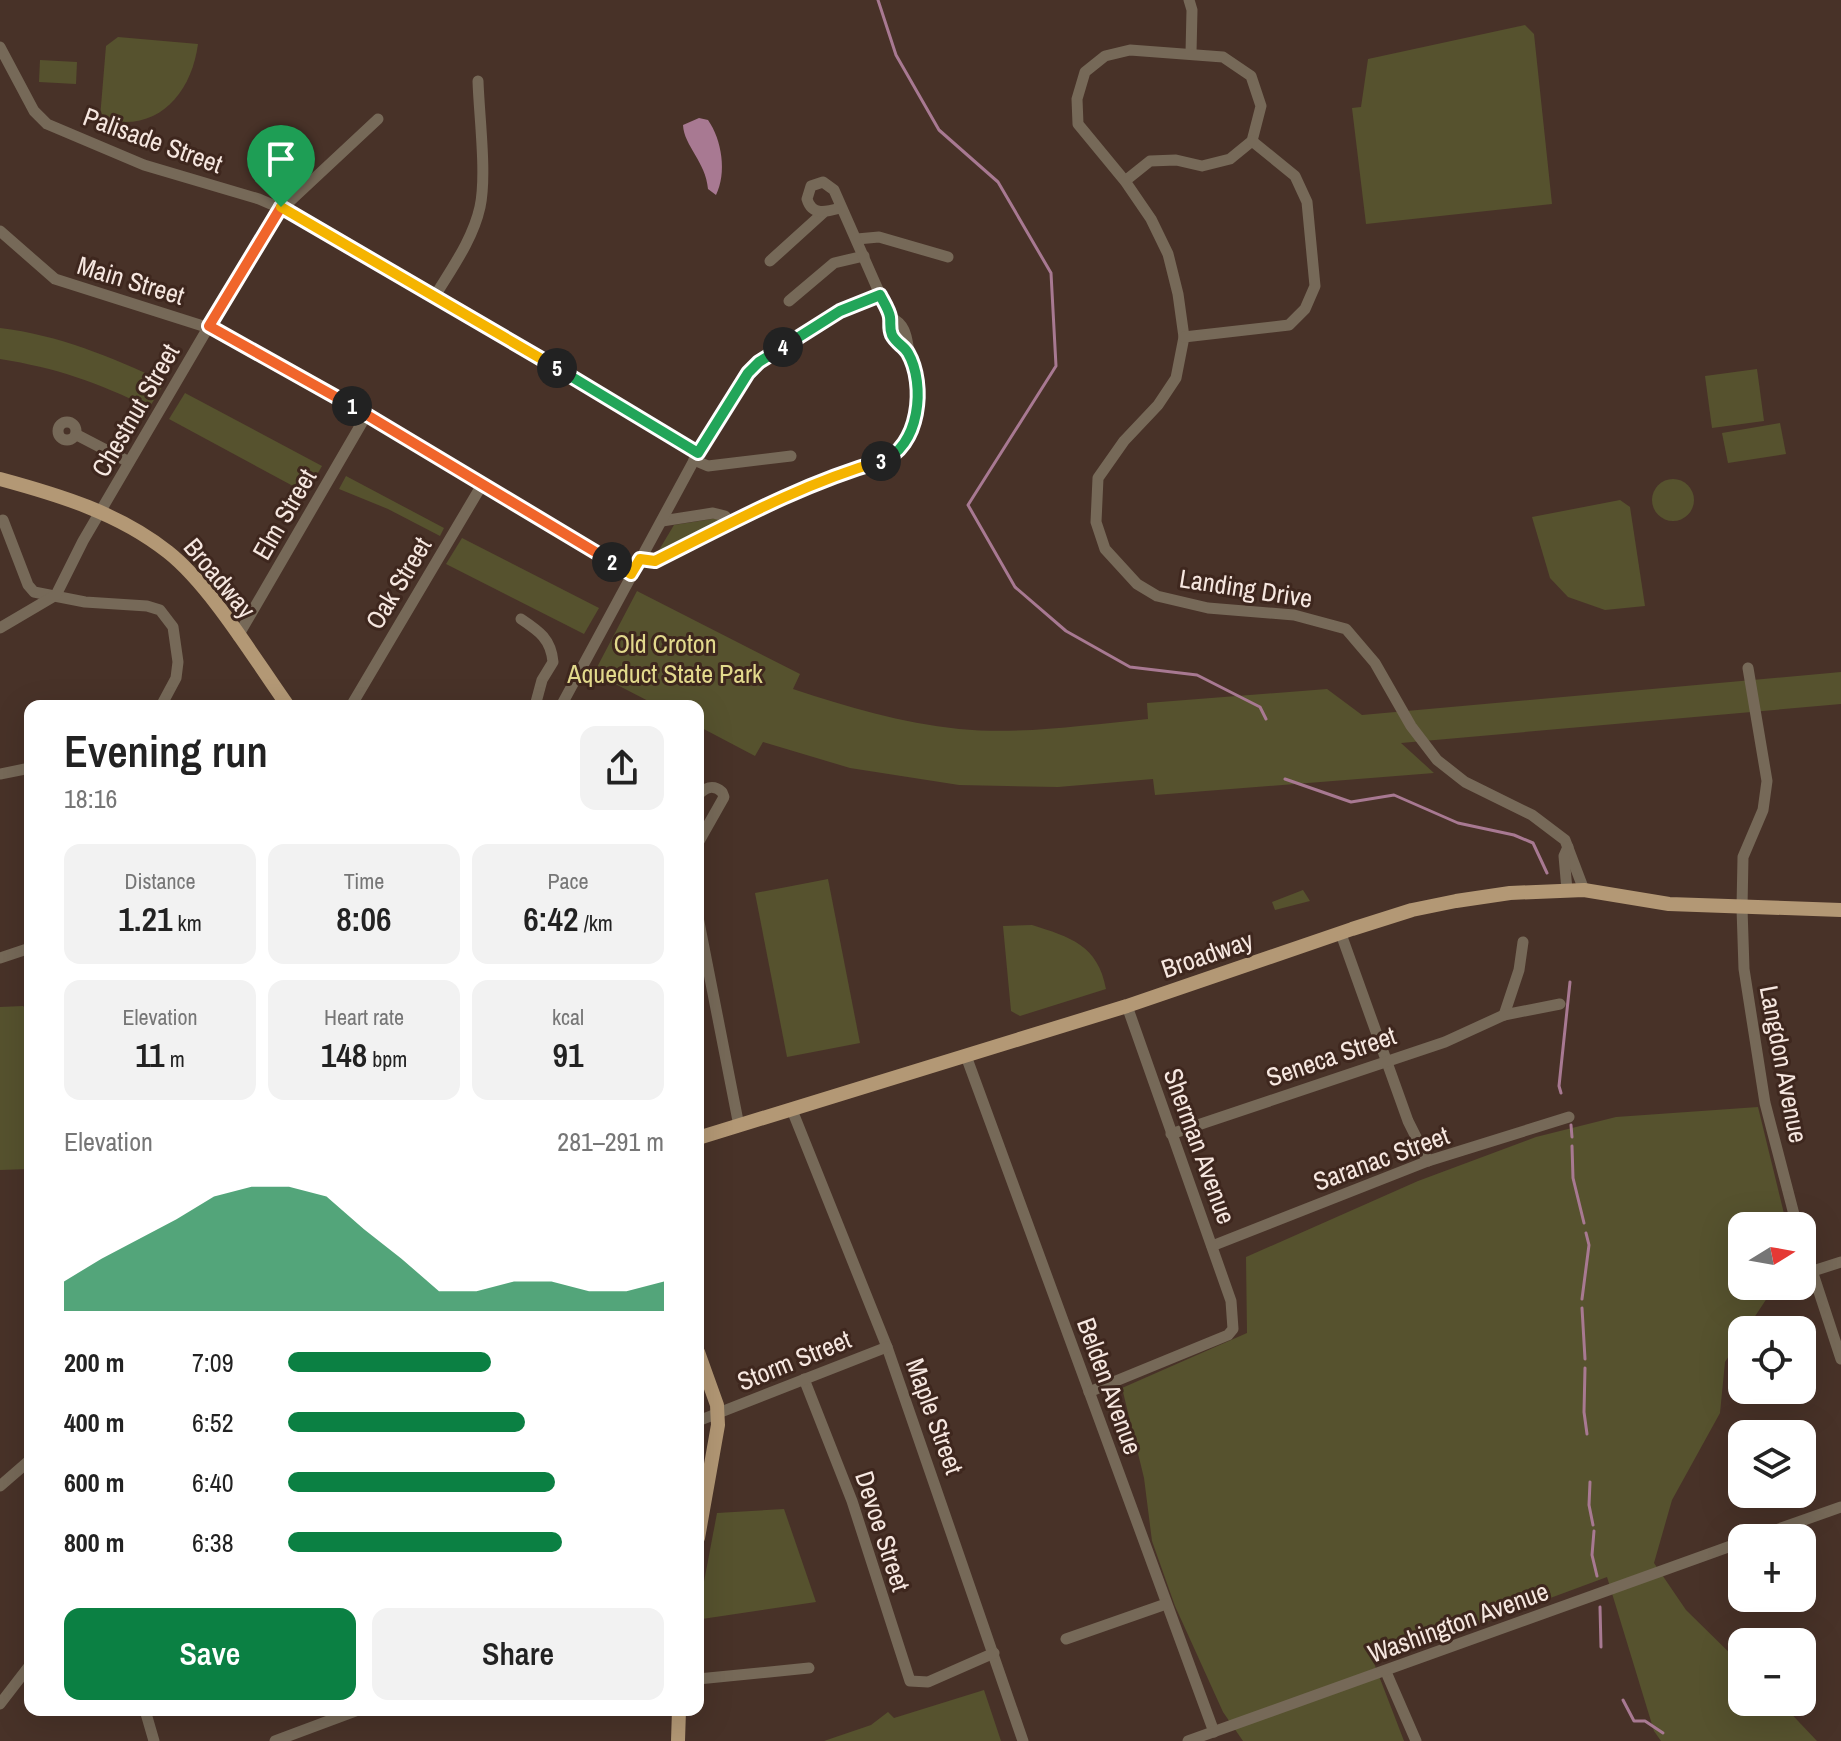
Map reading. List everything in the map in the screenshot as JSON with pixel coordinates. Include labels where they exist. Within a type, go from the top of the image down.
[{"type":"main road","name":"Broadway","points":[[0,479],[66,498],[101,512],[168,552],[200,586],[284,700]]},
{"type":"main road","name":"Broadway","points":[[704,1136],[1127,1006],[1412,910],[1465,899],[1510,893],[1584,890],[1669,904],[1841,910]]},
{"type":"main road","points":[[704,1368],[718,1414],[704,1501]]},
{"type":"main road","points":[[678,1741],[679,1716]]},
{"type":"street","points":[[1189,0],[1192,10],[1191,53]]},
{"type":"street","name":"Palisade Street","points":[[0,47],[34,111],[47,124],[144,165],[281,207],[435,296],[696,457]]},
{"type":"street","name":"Landing Drive","points":[[1252,141],[1261,106],[1251,76],[1223,57],[1130,50],[1105,56],[1085,72],[1077,99],[1078,124],[1125,181],[1151,219],[1168,254],[1184,337],[1176,378],[1158,405],[1124,441],[1098,478],[1096,522],[1105,549],[1137,584],[1157,596],[1208,608],[1294,615],[1346,629],[1375,663],[1411,726],[1440,762],[1465,782],[1532,815],[1565,840],[1584,890]]},
{"type":"street","points":[[435,296],[472,232],[480,209],[483,188],[478,81]]},
{"type":"street","name":"Chestnut Street","points":[[56,595],[83,541],[281,207],[378,119]]},
{"type":"street","points":[[1125,181],[1150,161],[1176,160],[1202,166],[1230,159],[1252,141],[1295,176],[1307,202],[1315,286],[1305,309],[1289,325],[1184,337]]},
{"type":"street","points":[[640,559],[655,561],[797,490],[896,454],[910,428],[919,403],[918,380],[907,350],[894,340],[890,317],[834,190],[829,184],[817,182],[811,186],[807,199],[809,206],[823,213]]},
{"type":"street","points":[[770,261],[823,213],[840,208]]},
{"type":"street","name":"Main Street","points":[[0,231],[55,279],[225,333],[367,414],[631,574]]},
{"type":"street","points":[[857,239],[879,237],[948,257]]},
{"type":"street","points":[[789,301],[834,263],[864,256]]},
{"type":"street","points":[[564,700],[696,457],[748,373],[759,362],[829,317],[880,295]]},
{"type":"street","name":"Elm Street","points":[[238,636],[367,414]]},
{"type":"street","points":[[77,435],[129,462]]},
{"type":"street","points":[[696,457],[708,466],[791,456]]},
{"type":"street","name":"Oak Street","points":[[355,700],[483,483]]},
{"type":"street","points":[[662,521],[713,513],[725,516],[730,523]]},
{"type":"street","points":[[3,520],[28,585],[34,592],[85,602],[154,607],[164,614],[173,627],[178,662],[176,678],[164,700]]},
{"type":"street","points":[[0,628],[56,595]]},
{"type":"street","points":[[521,619],[541,633],[551,646],[553,662],[542,680],[537,700]]},
{"type":"street","name":"Langdon Avenue","points":[[1748,668],[1767,781],[1763,810],[1743,857],[1742,908],[1749,1005],[1765,1103],[1793,1212]]},
{"type":"street","points":[[0,774],[24,769]]},
{"type":"street","points":[[704,789],[717,787],[724,797],[704,832]]},
{"type":"street","points":[[1567,890],[1564,856],[1568,847]]},
{"type":"street","points":[[1341,934],[1408,1121],[1428,1161]]},
{"type":"street","points":[[1504,1015],[1519,970],[1523,942]]},
{"type":"street","points":[[704,948],[739,1126]]},
{"type":"street","points":[[0,958],[24,950]]},
{"type":"street","name":"Seneca Street","points":[[1171,1134],[1445,1042],[1504,1015],[1560,1004]]},
{"type":"street","name":"Sherman Avenue","points":[[1089,1392],[1228,1335],[1233,1329],[1231,1301],[1127,1006]]},
{"type":"street","name":"Belden Avenue","points":[[966,1056],[1214,1732]]},
{"type":"street","name":"Maple Street","points":[[792,1110],[887,1347],[1023,1741]]},
{"type":"street","name":"Saranac Street","points":[[1212,1246],[1428,1161],[1569,1117]]},
{"type":"street","points":[[1816,1270],[1841,1262]]},
{"type":"street","points":[[1816,1280],[1841,1359]]},
{"type":"street","name":"Storm Street","points":[[704,1419],[887,1347]]},
{"type":"street","name":"Devoe Street","points":[[804,1379],[852,1501],[910,1681],[928,1682],[994,1653]]},
{"type":"street","points":[[0,1486],[24,1465]]},
{"type":"street","points":[[1793,1524],[1841,1507]]},
{"type":"street","name":"Washington Avenue","points":[[1188,1741],[1728,1547]]},
{"type":"street","points":[[1066,1639],[1166,1604]]},
{"type":"street","points":[[704,1678],[809,1668]]},
{"type":"street","points":[[1386,1672],[1416,1741]]},
{"type":"street","points":[[0,1704],[24,1673]]},
{"type":"street","points":[[147,1716],[154,1741]]},
{"type":"street","points":[[275,1741],[342,1716]]},
{"type":"green space","points":[[1525,25],[1534,34],[1552,204],[1366,224],[1352,108],[1361,107],[1368,59]]},
{"type":"green space","points":[[118,37],[198,44],[194,63],[178,95],[153,116],[120,122],[100,118],[106,46]]},
{"type":"green space","points":[[40,60],[77,62],[76,84],[39,82]]},
{"type":"green space","points":[[0,328],[84,348],[165,382],[149,408],[76,377],[0,359]]},
{"type":"green space","points":[[1757,369],[1764,421],[1712,428],[1705,376]]},
{"type":"green space","points":[[185,393],[322,466],[306,493],[169,419]]},
{"type":"green space","points":[[1780,423],[1786,454],[1728,463],[1722,433]]},
{"type":"green space","points":[[346,476],[444,528],[440,536],[388,509],[339,489]]},
{"type":"green space","points":[[1673,479],[1688,485],[1694,500],[1688,515],[1673,521],[1658,515],[1652,500],[1658,485]]},
{"type":"green space","points":[[1620,500],[1630,507],[1645,606],[1605,610],[1568,597],[1550,578],[1532,517]]},
{"type":"green space","points":[[718,518],[718,524],[656,555],[674,525]]},
{"type":"green space","name":"Old Croton Aqueduct State Park","points":[[462,538],[599,608],[584,634],[446,564]]},
{"type":"green space","name":"Old Croton Aqueduct State Park","points":[[637,591],[800,674],[793,689],[875,714],[959,729],[1029,730],[1148,719],[1147,703],[1327,689],[1362,715],[1841,672],[1841,704],[1401,743],[1434,773],[1155,795],[1153,779],[1058,787],[959,785],[850,768],[763,742],[755,756],[704,729],[704,700],[646,700],[594,673]]},
{"type":"green space","points":[[828,879],[860,1043],[787,1057],[755,893]]},
{"type":"green space","points":[[1303,890],[1310,901],[1275,910],[1272,902]]},
{"type":"green space","points":[[1032,925],[1080,945],[1096,962],[1106,989],[1020,1016],[1011,1011],[1003,926]]},
{"type":"green space","points":[[0,1007],[24,1007],[24,1169],[0,1170]]},
{"type":"green space","points":[[1758,1107],[1784,1212],[1728,1212],[1728,1300],[1766,1300],[1755,1316],[1728,1316],[1728,1357],[1720,1413],[1672,1500],[1654,1563],[1686,1610],[1728,1651],[1728,1716],[1793,1716],[1817,1741],[1661,1741],[1654,1731],[1607,1577],[1374,1663],[1404,1741],[1243,1741],[1223,1712],[1175,1606],[1152,1541],[1144,1478],[1122,1388],[1247,1333],[1246,1257],[1418,1181],[1536,1137],[1616,1117]]},
{"type":"green space","points":[[784,1509],[816,1602],[704,1619],[704,1582],[717,1513]]},
{"type":"green space","points":[[984,1690],[1001,1741],[824,1741],[871,1725],[888,1712],[894,1718]]},
{"type":"shaded area","points":[[699,118],[708,120],[720,147],[722,167],[716,195],[708,189],[703,171],[684,133],[683,125]]},
{"type":"waterway","points":[[878,0],[896,55],[939,130],[998,182],[1051,273],[1056,366],[968,505],[1015,587],[1066,631],[1130,667],[1197,675],[1260,707],[1266,719]]},
{"type":"waterway","points":[[1285,779],[1351,802],[1394,795],[1458,823],[1514,835],[1533,843],[1547,873]]},
{"type":"waterway","points":[[1561,1093],[1559,1086],[1570,982]]},
{"type":"waterway","points":[[1571,1125],[1572,1137]]},
{"type":"waterway","points":[[1572,1146],[1573,1178],[1584,1223]]},
{"type":"waterway","points":[[1582,1299],[1589,1245],[1586,1233]]},
{"type":"waterway","points":[[1582,1308],[1585,1359]]},
{"type":"waterway","points":[[1585,1368],[1587,1434]]},
{"type":"waterway","points":[[1590,1482],[1589,1505],[1593,1525]]},
{"type":"waterway","points":[[1594,1531],[1592,1555],[1597,1576]]},
{"type":"waterway","points":[[1600,1607],[1601,1647]]},
{"type":"waterway","points":[[1623,1700],[1634,1721],[1645,1721],[1663,1733]]},
{"type":"route","points":[[281,207],[698,453],[748,373],[759,362],[829,317],[880,295],[890,317],[894,340],[907,350],[918,380],[919,403],[900,449],[891,458],[785,495],[655,561],[640,559],[631,574],[367,414],[209,326],[281,207]]}]
